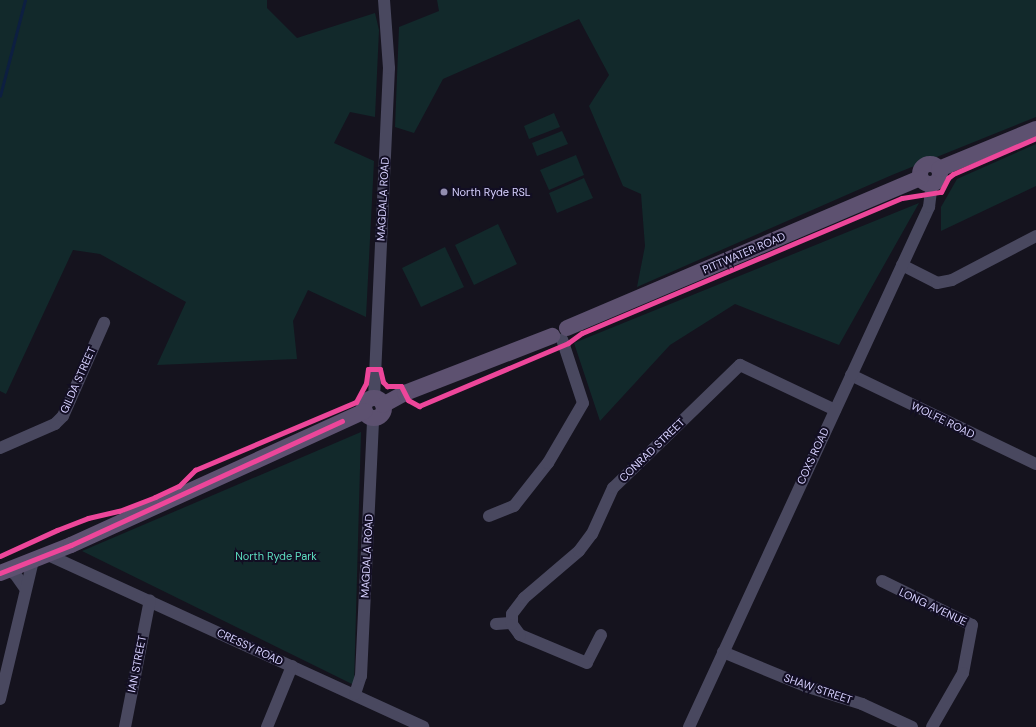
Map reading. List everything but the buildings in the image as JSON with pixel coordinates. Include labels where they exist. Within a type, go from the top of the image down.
[{"type":"main road","points":[[926,181],[920,172],[925,165],[933,164],[939,169],[1036,130]]},
{"type":"main road","name":"PITTWATER ROAD","points":[[2,571],[86,536],[405,393],[560,334],[926,181]]},
{"type":"main road","name":"PITTWATER ROAD","points":[[2,571],[70,545],[86,536]]},
{"type":"street","name":"MAGDALA ROAD","points":[[355,694],[361,676],[389,68],[384,0]]},
{"type":"street","name":"COXS ROAD","points":[[689,727],[929,207],[926,181]]},
{"type":"street","points":[[902,265],[937,283],[952,280],[1036,236]]},
{"type":"street","name":"GILDA STREET","points":[[0,448],[55,424],[63,416],[104,323]]},
{"type":"street","points":[[489,516],[514,506],[548,463],[583,403],[560,334]]},
{"type":"street","name":"CONRAD STREET","points":[[512,623],[512,614],[524,598],[579,551],[592,534],[614,488],[740,365],[835,410]]},
{"type":"street","name":"WOLFE ROAD","points":[[851,375],[1036,464]]},
{"type":"street","points":[[70,545],[68,558],[76,566]]},
{"type":"street","points":[[0,699],[24,587],[40,557]]},
{"type":"street","name":"CRESSY ROAD","points":[[40,557],[76,566],[355,694],[401,722],[423,727]]},
{"type":"street","points":[[2,571],[15,574],[24,587]]},
{"type":"street","name":"LONG AVENUE","points":[[882,581],[972,625],[962,673],[932,727]]},
{"type":"street","name":"IAN STREET","points":[[125,727],[150,600]]},
{"type":"street","points":[[496,624],[512,623],[520,635],[587,663],[601,635]]},
{"type":"street","name":"SHAW STREET","points":[[723,652],[805,686],[862,704],[912,727]]},
{"type":"street","points":[[266,727],[292,666]]},
{"type":"green space","points":[[0,0],[267,0],[267,8],[297,38],[375,13],[379,30],[375,117],[350,112],[334,143],[374,161],[366,317],[308,290],[293,321],[297,359],[157,365],[186,302],[100,254],[73,250],[6,394],[0,391]]},
{"type":"green space","points":[[437,0],[1036,0],[1036,117],[892,175],[637,287],[645,246],[641,194],[623,186],[589,106],[609,75],[579,19],[443,79],[414,133],[395,127],[399,27],[439,11]]},
{"type":"green space","points":[[554,113],[560,127],[529,139],[524,126]]},
{"type":"green space","points":[[562,131],[568,144],[537,156],[532,143]]},
{"type":"green space","points":[[1036,144],[1036,186],[941,231],[941,207],[957,179]]},
{"type":"green space","points":[[576,155],[584,175],[549,190],[540,170]]},
{"type":"green space","points":[[584,178],[593,198],[557,213],[549,193]]},
{"type":"green space","points":[[919,203],[839,345],[735,304],[670,345],[600,421],[574,343]]},
{"type":"green space","points":[[498,224],[517,264],[474,285],[455,245]]},
{"type":"green space","points":[[445,247],[464,287],[421,307],[402,268]]},
{"type":"green space","name":"North Ryde Park","points":[[361,432],[354,685],[82,551]]},
{"type":"waterway","points":[[0,96],[25,0]]},
{"type":"cycle path","points":[[0,556],[57,530],[88,518],[119,511],[155,497],[179,486],[195,470],[356,402],[366,383],[368,369],[380,369],[383,382],[387,386],[401,386],[408,400],[419,406],[568,343],[582,333],[902,198],[941,192],[948,178],[953,174],[1036,138]]},
{"type":"cycle path","points":[[0,573],[71,545],[342,421]]},
{"type":"place","name":"North Ryde RSL","points":[[444,192]]}]
